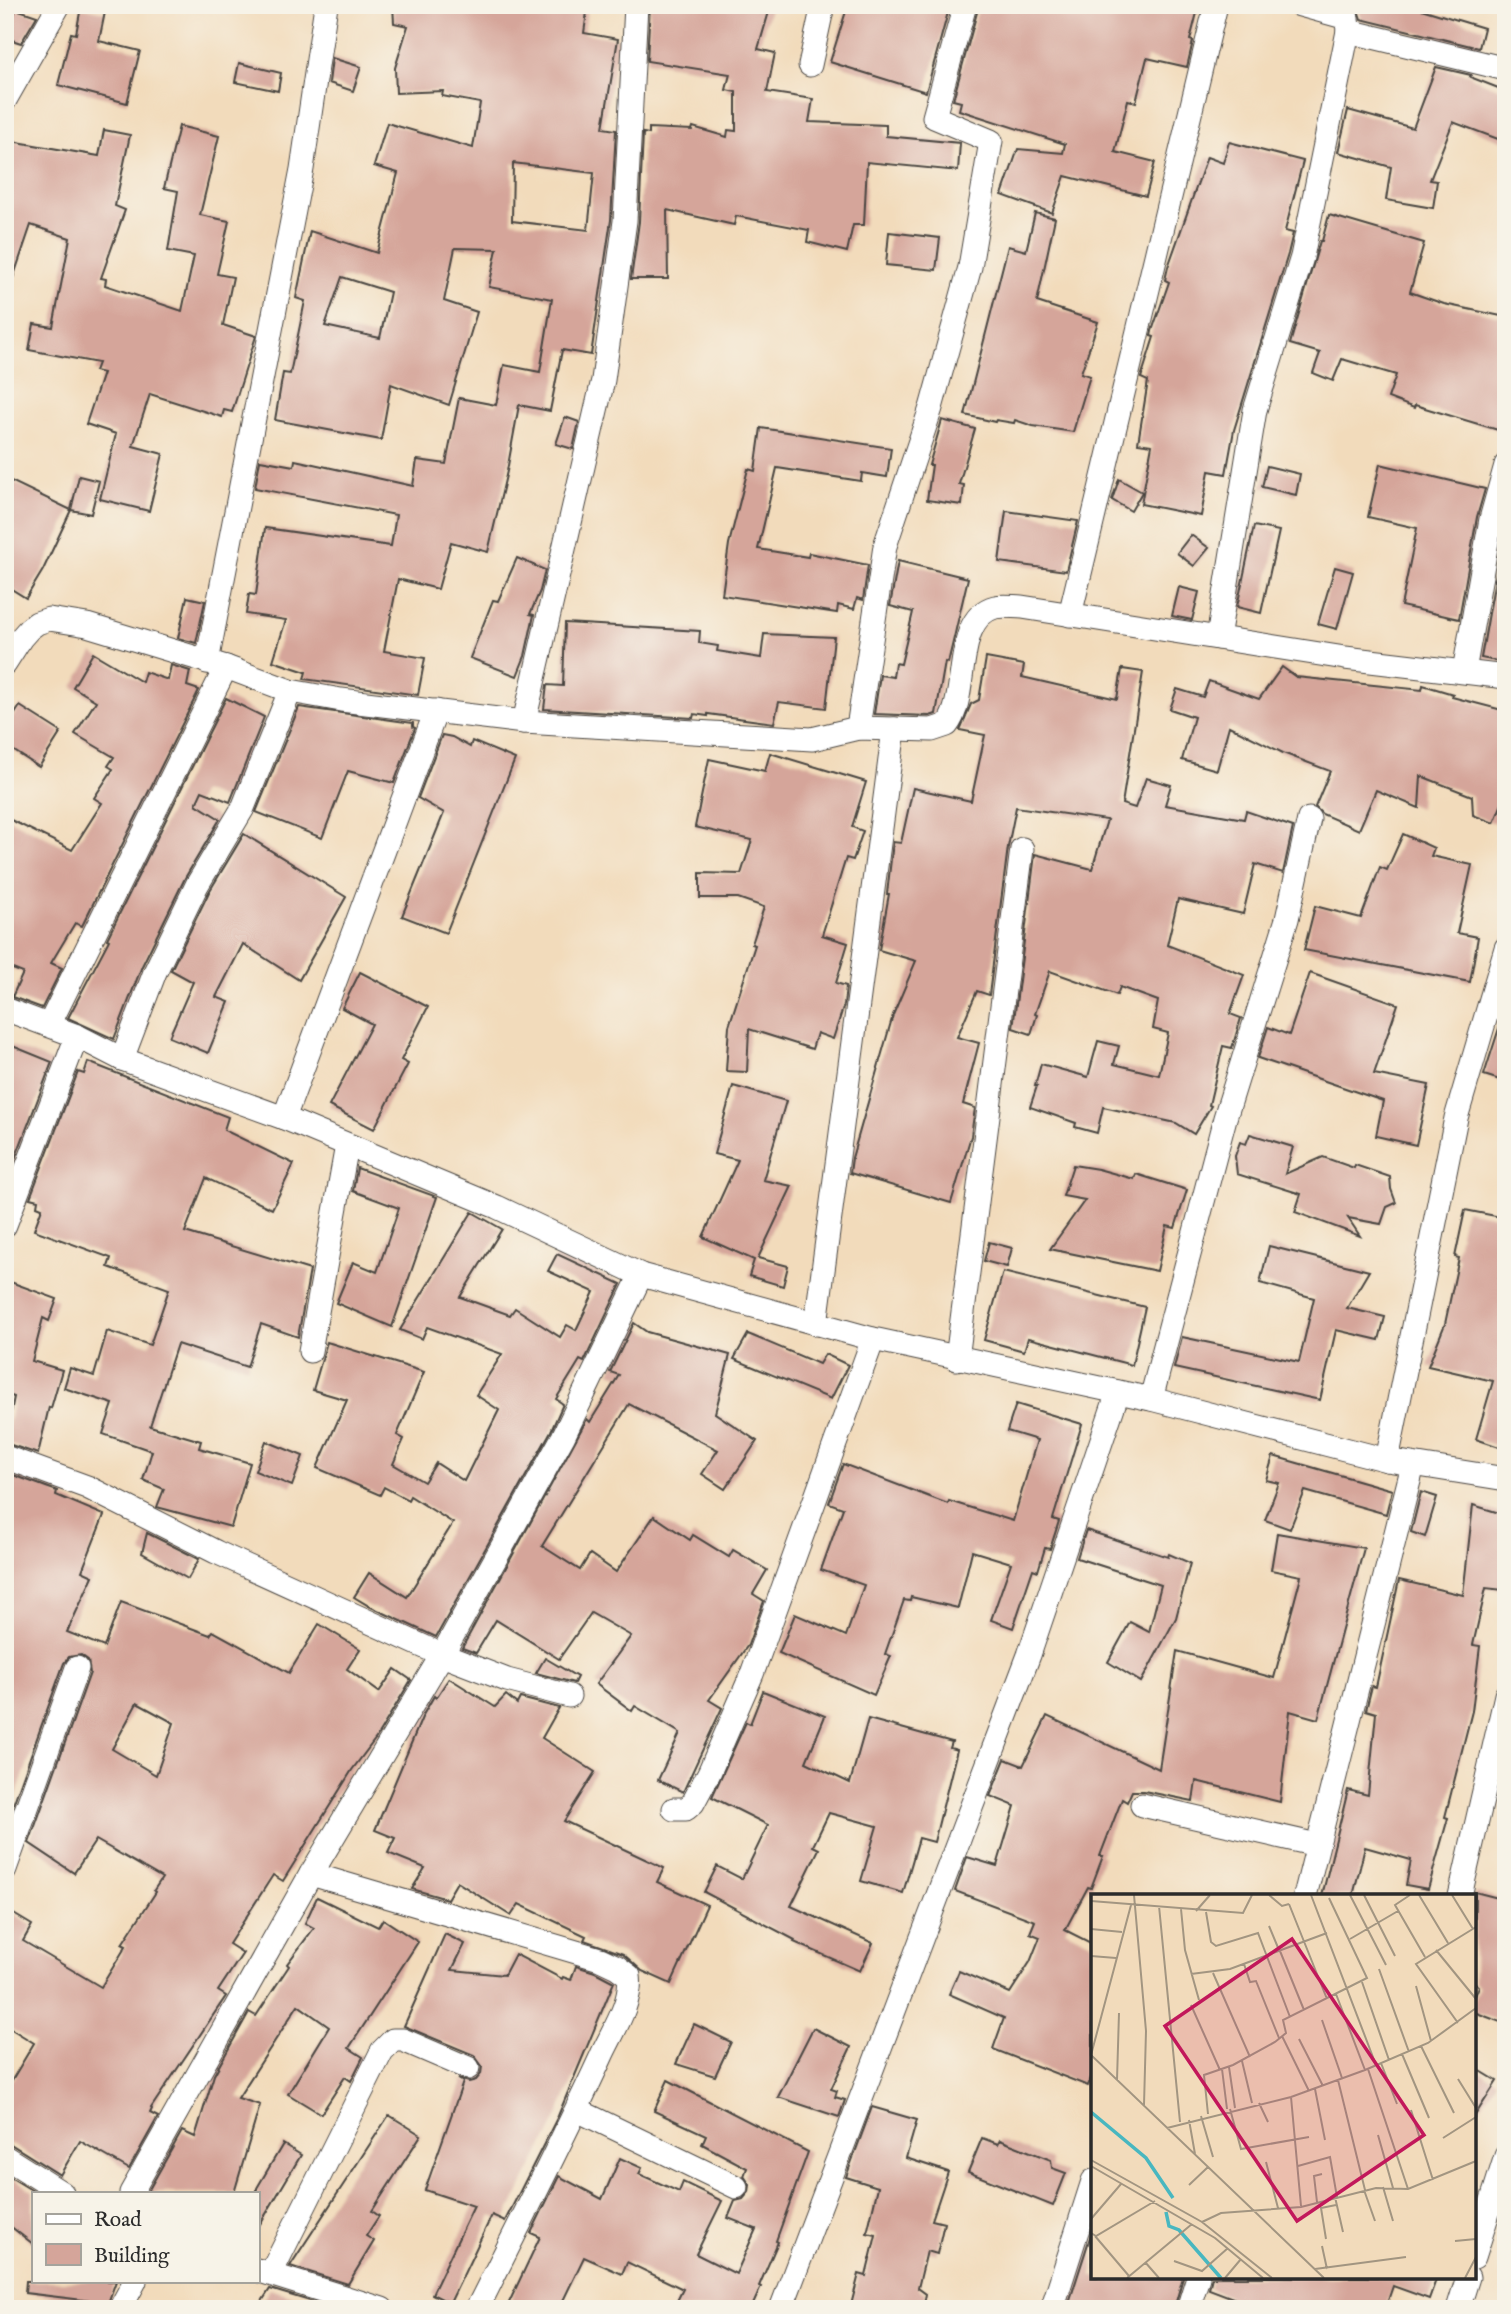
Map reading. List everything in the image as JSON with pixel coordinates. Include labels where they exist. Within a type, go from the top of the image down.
[{"type":"street","points":[[5,100],[59,5]]},
{"type":"street","points":[[49,1025],[217,665],[302,169],[326,5]]},
{"type":"street","points":[[524,722],[603,380],[625,221],[636,5]]},
{"type":"street","points":[[810,65],[824,5]]},
{"type":"street","points":[[858,727],[886,545],[931,408],[970,267],[991,141],[934,117],[965,5]]},
{"type":"street","points":[[1070,615],[1216,5]]},
{"type":"street","points":[[1300,5],[1506,69]]},
{"type":"street","points":[[1218,638],[1255,410],[1302,257],[1348,18]]},
{"type":"street","points":[[1464,671],[1492,519],[1506,465]]},
{"type":"street","points":[[5,663],[29,629],[37,623],[49,620],[87,625],[217,665],[290,691],[341,700],[524,722],[812,739],[858,727],[932,730],[942,728],[952,719],[971,629],[983,613],[997,606],[1022,607],[1345,658],[1506,677]]},
{"type":"street","points":[[122,1059],[155,972],[197,885],[243,808],[290,691]]},
{"type":"street","points":[[284,1118],[436,711]]},
{"type":"street","points":[[816,1324],[894,729]]},
{"type":"street","points":[[1151,1399],[1225,1118],[1287,919],[1309,819]]},
{"type":"street","points":[[957,1359],[1022,849]]},
{"type":"street","points":[[1387,1460],[1456,1118],[1506,948]]},
{"type":"street","points":[[5,1009],[77,1036],[122,1059],[284,1118],[497,1207],[640,1275],[816,1324],[957,1359],[1151,1399],[1387,1460],[1506,1479]]},
{"type":"street","points":[[5,1225],[77,1036]]},
{"type":"street","points":[[310,1351],[347,1145]]},
{"type":"street","points":[[132,2192],[311,1874],[442,1655],[563,1437],[640,1275]]},
{"type":"street","points":[[674,1810],[685,1809],[693,1803],[752,1674],[873,1339]]},
{"type":"street","points":[[781,2309],[1029,1655],[1118,1392]]},
{"type":"street","points":[[5,1457],[87,1487],[216,1552],[442,1655],[507,1680],[569,1696]]},
{"type":"street","points":[[1305,1894],[1413,1465]]},
{"type":"street","points":[[5,1869],[77,1668]]},
{"type":"street","points":[[1460,1894],[1506,1695]]},
{"type":"street","points":[[1142,1805],[1317,1845]]},
{"type":"street","points":[[311,1874],[600,1959],[629,1976],[630,1985],[625,2004],[577,2110],[477,2309]]},
{"type":"street","points":[[382,2309],[264,2271],[382,2051],[393,2040],[403,2040],[468,2067]]},
{"type":"street","points":[[577,2110],[736,2187]]},
{"type":"street","points":[[1476,2251],[1506,2156]]},
{"type":"street","points":[[5,2157],[60,2192]]},
{"type":"street","points":[[1052,2309],[1091,2187]]},
{"type":"street","points":[[1188,2309],[1197,2279]]},
{"type":"street","points":[[1458,2309],[1467,2279]]},
{"type":"street","points":[[120,2309],[134,2282]]},
{"type":"building","points":[[393,5],[588,5],[584,33],[618,39],[603,128],[616,130],[611,220],[591,355],[562,350],[550,411],[519,405],[488,552],[451,542],[438,589],[398,579],[384,651],[425,658],[418,695],[304,679],[306,672],[273,661],[286,620],[246,614],[249,594],[256,595],[265,528],[391,546],[396,515],[255,488],[260,460],[294,466],[295,460],[413,486],[417,460],[446,464],[459,398],[496,405],[504,365],[540,372],[552,299],[489,287],[497,249],[455,248],[444,301],[477,312],[449,405],[391,384],[381,440],[275,420],[283,373],[290,374],[305,301],[296,298],[310,231],[377,253],[398,173],[374,166],[387,123],[473,148],[480,103],[442,96],[443,91],[396,93],[395,68],[408,26],[394,23]],"holes":[[[513,163],[594,173],[588,230],[512,221]],[[342,277],[390,292],[380,338],[325,326]]]},
{"type":"building","points":[[650,5],[771,5],[758,49],[775,53],[767,92],[813,99],[809,122],[886,125],[886,136],[960,143],[958,171],[867,162],[864,225],[853,225],[847,252],[807,242],[809,230],[736,216],[734,225],[667,210],[668,279],[631,279],[639,222],[643,133],[649,134],[649,128],[692,130],[693,127],[727,137],[728,130],[736,131],[736,92],[726,90],[730,74],[647,61]]},
{"type":"building","points":[[848,5],[950,5],[926,92],[830,62]]},
{"type":"building","points":[[979,5],[1199,5],[1190,40],[1193,41],[1187,67],[1147,58],[1136,102],[1128,100],[1115,152],[1155,162],[1146,196],[1065,176],[1052,213],[1002,195],[1018,149],[1063,153],[1065,144],[959,110],[961,102],[953,100]]},
{"type":"building","points":[[1352,5],[1408,5],[1484,28],[1479,48],[1361,19],[1358,10]]},
{"type":"building","points":[[81,7],[105,12],[99,41],[140,51],[127,103],[58,85],[71,33],[76,34]]},
{"type":"building","points":[[16,9],[37,16],[21,43],[6,38]]},
{"type":"building","points":[[332,58],[361,67],[353,91],[329,83]]},
{"type":"building","points":[[239,63],[281,73],[278,91],[235,82]]},
{"type":"building","points":[[1436,67],[1471,75],[1470,77],[1506,91],[1506,142],[1453,122],[1430,180],[1437,181],[1433,208],[1386,200],[1391,167],[1338,152],[1348,110],[1413,128]]},
{"type":"building","points":[[179,126],[219,136],[200,215],[229,221],[217,274],[233,277],[223,325],[256,336],[232,412],[224,410],[222,417],[150,394],[133,446],[163,454],[149,511],[100,499],[116,434],[86,424],[103,373],[95,371],[98,363],[29,350],[34,324],[53,327],[70,238],[31,225],[9,290],[5,289],[5,140],[99,156],[104,130],[130,135],[115,206],[125,210],[101,278],[106,279],[105,285],[182,311],[194,256],[168,251],[178,191],[164,188]]},
{"type":"building","points":[[1229,142],[1303,161],[1285,231],[1293,233],[1288,254],[1234,430],[1226,474],[1209,471],[1201,516],[1141,504],[1152,445],[1138,443],[1148,381],[1141,378],[1154,337],[1151,336],[1152,331],[1169,282],[1165,280],[1168,267],[1207,157],[1223,163]]},
{"type":"building","points":[[1035,213],[1055,218],[1037,302],[1098,322],[1081,373],[1090,376],[1073,432],[1033,426],[1015,420],[1014,423],[995,422],[965,415],[1008,246],[1026,251]]},
{"type":"building","points":[[1329,215],[1424,243],[1410,292],[1444,304],[1506,317],[1506,401],[1498,430],[1415,405],[1414,408],[1388,398],[1396,375],[1342,359],[1333,381],[1313,373],[1320,353],[1290,344]]},
{"type":"building","points":[[889,232],[940,238],[936,270],[886,265]]},
{"type":"building","points":[[565,417],[579,422],[573,449],[556,444]]},
{"type":"building","points":[[942,420],[975,429],[959,484],[964,485],[962,505],[927,500],[932,465],[929,465]]},
{"type":"building","points":[[761,428],[891,448],[887,477],[862,473],[861,481],[777,468],[758,549],[808,557],[809,553],[868,565],[863,600],[857,598],[854,609],[838,605],[837,613],[722,595],[729,544],[748,469],[755,471]]},
{"type":"building","points":[[1380,464],[1485,489],[1477,517],[1459,619],[1401,606],[1417,528],[1368,517]]},
{"type":"building","points":[[1267,466],[1300,474],[1296,495],[1262,487]]},
{"type":"building","points":[[79,476],[99,481],[91,514],[71,510]]},
{"type":"building","points":[[5,478],[71,510],[43,570],[26,598],[5,585]]},
{"type":"building","points":[[1119,479],[1142,492],[1131,511],[1112,500]]},
{"type":"building","points":[[1006,511],[1078,521],[1066,571],[999,562]]},
{"type":"building","points":[[1506,518],[1506,663],[1481,658]]},
{"type":"building","points":[[1254,526],[1279,531],[1261,613],[1237,607]]},
{"type":"building","points":[[1191,535],[1209,548],[1194,566],[1177,553]]},
{"type":"building","points":[[517,558],[545,570],[530,614],[534,615],[525,656],[517,676],[470,658],[493,600],[498,601]]},
{"type":"building","points":[[898,561],[968,578],[948,663],[945,662],[936,714],[930,716],[874,714],[880,675],[893,677],[895,663],[901,664],[913,612],[890,606]]},
{"type":"building","points":[[1335,567],[1353,572],[1337,629],[1318,624]]},
{"type":"building","points":[[1179,587],[1199,592],[1192,620],[1172,616]]},
{"type":"building","points":[[187,597],[205,601],[196,643],[178,638]]},
{"type":"building","points":[[565,623],[700,631],[699,643],[718,646],[717,651],[761,658],[764,634],[834,637],[826,708],[779,702],[774,723],[708,714],[694,714],[693,718],[544,709],[547,685],[563,686]]},
{"type":"building","points":[[93,653],[142,682],[145,672],[168,680],[171,665],[190,671],[187,686],[199,690],[82,926],[75,923],[51,963],[62,968],[42,1008],[12,997],[23,973],[5,966],[5,817],[72,850],[102,803],[94,798],[113,769],[108,766],[114,757],[75,734],[96,701],[73,687]]},
{"type":"building","points":[[986,658],[1024,665],[1022,677],[1117,699],[1122,669],[1143,672],[1122,804],[1135,808],[1146,778],[1171,785],[1165,805],[1244,819],[1246,811],[1293,827],[1283,873],[1255,864],[1243,914],[1178,899],[1167,945],[1244,975],[1230,1014],[1241,1018],[1232,1048],[1223,1046],[1209,1105],[1211,1106],[1194,1134],[1176,1123],[1103,1107],[1097,1133],[1075,1127],[1076,1123],[1030,1107],[1041,1064],[1088,1077],[1098,1041],[1119,1046],[1114,1064],[1159,1075],[1168,1033],[1153,1029],[1158,1001],[1120,987],[1117,995],[1050,971],[1031,1034],[1013,1028],[1035,854],[1092,869],[1107,820],[1016,807],[1008,847],[989,995],[977,991],[957,1037],[979,1043],[963,1104],[975,1108],[971,1136],[951,1203],[850,1173],[893,1015],[916,961],[879,950],[889,894],[893,842],[901,843],[913,788],[971,801],[985,735],[960,730],[971,704],[979,700]]},
{"type":"building","points":[[1282,667],[1296,677],[1422,690],[1423,685],[1453,694],[1452,697],[1506,711],[1506,794],[1494,823],[1473,815],[1472,796],[1421,776],[1419,808],[1376,790],[1359,830],[1322,814],[1315,807],[1330,771],[1283,753],[1229,726],[1217,770],[1182,760],[1194,717],[1170,709],[1177,689],[1203,697],[1209,681],[1259,699]]},
{"type":"building","points":[[226,698],[264,717],[230,802],[202,791],[196,804],[220,819],[185,878],[142,966],[114,1039],[68,1018],[109,940],[107,939]]},
{"type":"building","points":[[20,706],[61,732],[39,767],[5,745],[5,729]]},
{"type":"building","points":[[299,707],[413,723],[415,728],[394,783],[348,771],[322,838],[256,812]]},
{"type":"building","points":[[442,735],[452,737],[470,747],[472,741],[515,759],[446,933],[402,916],[444,813],[418,798]]},
{"type":"building","points":[[770,753],[866,782],[852,827],[863,831],[853,860],[846,858],[822,935],[848,943],[836,983],[846,986],[844,1005],[833,1039],[817,1033],[812,1049],[749,1029],[747,1072],[726,1071],[729,1026],[764,907],[738,898],[700,898],[700,873],[741,874],[752,840],[695,827],[709,759],[765,771]]},
{"type":"building","points":[[244,834],[346,897],[299,980],[243,944],[216,997],[229,1002],[208,1053],[169,1037],[193,982],[171,970],[209,892]]},
{"type":"building","points":[[1403,834],[1434,848],[1431,856],[1472,865],[1457,933],[1478,937],[1470,982],[1304,950],[1315,906],[1361,918],[1380,867],[1387,870]]},
{"type":"building","points":[[360,972],[428,1007],[401,1060],[408,1064],[374,1129],[329,1106],[372,1024],[342,1008]]},
{"type":"building","points":[[1310,973],[1398,1004],[1374,1074],[1429,1085],[1416,1145],[1376,1136],[1383,1101],[1258,1058],[1268,1027],[1289,1035]]},
{"type":"building","points":[[1502,1019],[1506,1020],[1506,1082],[1484,1075]]},
{"type":"building","points":[[10,1045],[52,1062],[5,1185],[5,1059]]},
{"type":"building","points":[[88,1062],[228,1117],[224,1130],[294,1164],[272,1209],[206,1178],[185,1232],[310,1270],[298,1337],[261,1324],[247,1367],[177,1344],[150,1426],[201,1441],[199,1448],[250,1463],[231,1527],[157,1507],[164,1489],[143,1480],[152,1451],[103,1434],[113,1404],[64,1388],[70,1368],[94,1376],[107,1331],[150,1345],[169,1289],[108,1267],[111,1258],[34,1230],[42,1208],[37,1206],[38,1200],[30,1198],[78,1072],[84,1074]]},
{"type":"building","points":[[733,1086],[786,1101],[763,1180],[792,1186],[758,1258],[788,1266],[783,1286],[749,1276],[754,1260],[703,1237],[738,1160],[714,1154]]},
{"type":"building","points":[[1250,1134],[1293,1147],[1285,1174],[1323,1157],[1354,1168],[1355,1165],[1390,1177],[1396,1203],[1387,1207],[1381,1224],[1348,1218],[1360,1236],[1295,1212],[1301,1194],[1237,1174],[1235,1156],[1240,1142],[1246,1144]]},
{"type":"building","points":[[1073,1165],[1134,1179],[1136,1174],[1187,1190],[1175,1228],[1167,1226],[1157,1271],[1050,1249],[1085,1200],[1063,1196]]},
{"type":"building","points":[[357,1168],[437,1197],[392,1327],[336,1303],[353,1262],[377,1272],[399,1208],[353,1191]]},
{"type":"building","points":[[1465,1210],[1506,1218],[1506,1241],[1499,1278],[1506,1280],[1506,1434],[1502,1448],[1476,1439],[1493,1381],[1428,1366],[1445,1324],[1459,1258],[1455,1257]]},
{"type":"building","points":[[472,1212],[502,1229],[460,1297],[510,1315],[515,1308],[560,1337],[567,1325],[576,1330],[594,1292],[548,1271],[557,1254],[621,1284],[584,1362],[580,1360],[556,1399],[563,1404],[551,1431],[436,1637],[354,1597],[369,1573],[407,1597],[453,1523],[410,1496],[408,1500],[384,1487],[380,1495],[317,1468],[347,1400],[313,1390],[327,1342],[424,1372],[397,1435],[404,1439],[393,1464],[424,1482],[436,1463],[464,1481],[499,1410],[476,1395],[502,1354],[427,1327],[422,1339],[400,1330]]},
{"type":"building","points":[[989,1242],[1012,1248],[1007,1267],[984,1261]]},
{"type":"building","points":[[1269,1246],[1369,1271],[1347,1308],[1385,1317],[1379,1340],[1336,1330],[1320,1400],[1174,1368],[1182,1337],[1299,1362],[1314,1298],[1260,1283]]},
{"type":"building","points":[[1003,1272],[1145,1307],[1132,1365],[1028,1338],[1024,1351],[984,1340]]},
{"type":"building","points":[[5,1280],[57,1299],[49,1321],[43,1318],[32,1361],[62,1370],[51,1408],[49,1407],[38,1454],[5,1443],[14,1397],[5,1394]]},
{"type":"building","points":[[634,1323],[647,1332],[730,1355],[715,1413],[757,1441],[725,1489],[702,1474],[718,1450],[629,1404],[542,1546],[580,1570],[590,1554],[616,1572],[654,1516],[690,1540],[693,1535],[729,1557],[733,1550],[767,1570],[753,1594],[764,1601],[748,1645],[709,1700],[722,1708],[683,1792],[658,1780],[680,1733],[635,1706],[632,1711],[596,1684],[631,1636],[591,1613],[559,1659],[496,1620],[476,1653],[462,1648],[587,1419],[590,1422],[619,1375],[610,1372]]},
{"type":"building","points":[[748,1334],[819,1364],[825,1354],[848,1365],[831,1399],[734,1359]]},
{"type":"building","points":[[1016,1404],[1082,1424],[1053,1519],[1059,1521],[1050,1549],[1045,1548],[1038,1571],[1033,1569],[1013,1628],[991,1620],[1011,1563],[972,1551],[958,1608],[911,1597],[910,1601],[904,1600],[885,1654],[891,1656],[874,1695],[779,1653],[795,1614],[846,1636],[864,1585],[821,1570],[843,1508],[829,1503],[843,1464],[948,1504],[949,1501],[1013,1521],[1037,1440],[1007,1431]]},
{"type":"building","points":[[266,1441],[303,1456],[292,1486],[255,1471]]},
{"type":"building","points":[[1273,1456],[1392,1490],[1386,1514],[1305,1491],[1290,1529],[1265,1520],[1279,1483],[1266,1480]]},
{"type":"building","points":[[5,1472],[57,1491],[56,1495],[104,1515],[82,1571],[93,1576],[67,1632],[104,1647],[121,1602],[210,1635],[213,1631],[289,1673],[319,1624],[360,1649],[347,1669],[379,1692],[395,1669],[411,1680],[283,1881],[273,1875],[229,1944],[243,1953],[218,1991],[226,1996],[151,2108],[150,2113],[158,2117],[129,2169],[80,2141],[60,2175],[5,2143],[5,2076],[12,2080],[34,2043],[5,2025],[5,1924],[12,1913],[32,1925],[23,1941],[101,1987],[126,1946],[122,1944],[156,1892],[154,1890],[162,1878],[96,1840],[74,1873],[29,1843],[90,1673],[88,1660],[81,1655],[69,1657],[64,1663],[5,1827]],"holes":[[[137,1703],[174,1723],[156,1775],[112,1749]]]},
{"type":"building","points":[[1421,1492],[1437,1497],[1425,1537],[1411,1532]]},
{"type":"building","points":[[1473,1505],[1506,1515],[1506,1573],[1503,1590],[1486,1588],[1473,1645],[1480,1646],[1472,1711],[1445,1817],[1448,1818],[1428,1889],[1406,1885],[1411,1860],[1365,1847],[1353,1894],[1322,1894],[1348,1790],[1368,1795],[1376,1713],[1366,1710],[1372,1686],[1376,1687],[1399,1580],[1463,1595]]},
{"type":"building","points":[[1086,1530],[1168,1557],[1169,1554],[1190,1563],[1176,1618],[1141,1682],[1108,1662],[1130,1622],[1149,1632],[1161,1585],[1077,1558]]},
{"type":"building","points":[[147,1533],[199,1559],[188,1579],[142,1553]]},
{"type":"building","points":[[1277,1533],[1364,1548],[1318,1719],[1290,1711],[1280,1802],[1196,1781],[1193,1801],[1144,1791],[1132,1791],[1127,1802],[1122,1799],[1091,1888],[1088,1887],[1065,1930],[1091,1943],[1091,2078],[1088,2086],[993,2049],[1004,2018],[949,1994],[959,1971],[1010,1993],[1030,1962],[1040,1937],[1030,1933],[1035,1921],[955,1891],[967,1857],[997,1866],[1015,1806],[990,1796],[1005,1759],[1023,1766],[1047,1716],[1159,1769],[1177,1651],[1274,1678],[1301,1576],[1271,1570]]},
{"type":"building","points":[[545,1658],[577,1677],[574,1683],[536,1673]]},
{"type":"building","points":[[449,1678],[495,1707],[506,1695],[517,1704],[520,1698],[559,1708],[542,1738],[595,1772],[564,1821],[664,1868],[657,1882],[707,1905],[671,1984],[642,1971],[623,1954],[584,1940],[586,1936],[519,1904],[511,1916],[457,1882],[447,1899],[412,1889],[425,1868],[388,1853],[395,1838],[375,1830],[423,1715]]},
{"type":"building","points":[[763,1691],[825,1716],[806,1762],[850,1783],[868,1719],[952,1742],[950,1748],[957,1750],[934,1842],[919,1838],[903,1893],[861,1881],[877,1826],[829,1813],[813,1846],[819,1849],[791,1906],[873,1943],[860,1971],[794,1942],[795,1940],[704,1892],[717,1866],[742,1879],[768,1825],[712,1797],[746,1722],[750,1724]]},
{"type":"building","points":[[1475,1894],[1506,1900],[1506,2024],[1476,2013],[1476,1994],[1479,1986],[1476,1984]]},
{"type":"building","points":[[317,1897],[378,1927],[383,1919],[418,1942],[349,2048],[363,2057],[351,2081],[345,2077],[321,2114],[288,2094],[329,2027],[298,2005],[238,2098],[260,2105],[234,2192],[148,2192],[182,2131],[195,2137],[214,2075],[249,2012],[256,2016],[289,1966],[287,1964],[314,1928],[305,1923]]},
{"type":"building","points":[[445,1934],[465,1944],[452,1970],[504,1975],[515,1954],[562,1979],[571,1980],[576,1966],[614,1982],[558,2116],[505,2221],[492,2215],[450,2303],[432,2294],[474,2206],[425,2190],[463,2082],[458,2079],[469,2082],[476,2080],[481,2074],[482,2066],[474,2055],[404,2026]]},
{"type":"building","points":[[694,2024],[731,2042],[715,2076],[676,2064]]},
{"type":"building","points":[[813,2028],[851,2047],[831,2089],[837,2091],[835,2097],[845,2100],[839,2117],[778,2097]]},
{"type":"building","points":[[1476,2068],[1497,2081],[1476,2114]]},
{"type":"building","points":[[668,2080],[808,2152],[776,2241],[778,2242],[751,2309],[673,2309],[683,2289],[627,2262],[622,2274],[584,2257],[559,2309],[506,2309],[540,2237],[531,2233],[559,2176],[602,2199],[620,2158],[642,2168],[639,2174],[679,2192],[683,2182],[722,2201],[696,2254],[736,2274],[756,2229],[728,2218],[735,2201],[743,2199],[749,2192],[750,2185],[744,2176],[747,2168],[702,2144],[706,2135],[654,2111]]},
{"type":"building","points":[[872,2107],[917,2120],[906,2158],[948,2172],[932,2220],[944,2223],[937,2254],[927,2251],[918,2288],[926,2294],[923,2309],[850,2309],[859,2274],[866,2276],[876,2235],[867,2233],[878,2187],[846,2177]]},
{"type":"building","points":[[389,2115],[421,2135],[372,2211],[379,2216],[366,2236],[374,2241],[348,2284],[290,2266]]},
{"type":"building","points":[[982,2138],[998,2144],[1000,2140],[1051,2160],[1052,2168],[1066,2173],[1053,2206],[968,2172]]},
{"type":"building","points":[[283,2144],[301,2155],[259,2226],[257,2188]]},
{"type":"building","points":[[5,2174],[33,2191],[32,2243],[5,2222]]},
{"type":"building","points":[[1091,2234],[1091,2279],[1182,2279],[1174,2309],[1067,2309]]},
{"type":"building","points":[[1212,2279],[1436,2279],[1429,2299],[1393,2286],[1385,2309],[1262,2309],[1209,2289]]},
{"type":"building","points":[[26,2281],[116,2282],[108,2303],[25,2293]]},
{"type":"building","points":[[270,2289],[333,2308],[257,2309]]}]
